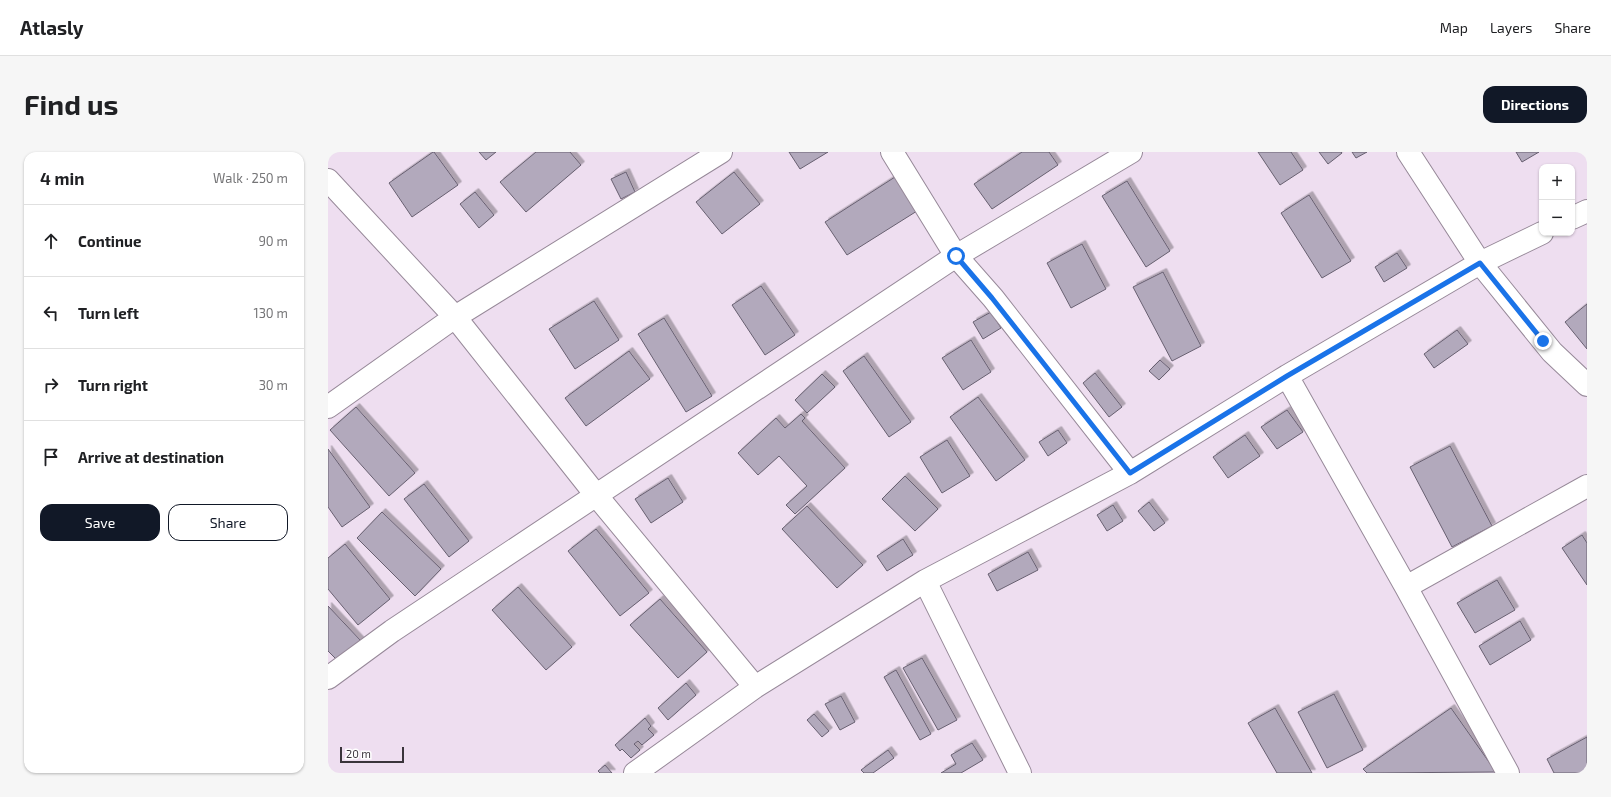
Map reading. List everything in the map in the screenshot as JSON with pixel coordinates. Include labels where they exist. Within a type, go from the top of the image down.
[{"type":"street","points":[[328,407],[456,317],[720,152]]},
{"type":"street","points":[[892,152],[956,256],[992,298],[1130,473]]},
{"type":"street","points":[[328,678],[392,631],[956,256],[1131,152]]},
{"type":"street","points":[[1408,152],[1480,263],[1552,352],[1587,385]]},
{"type":"street","points":[[328,180],[456,317],[596,495],[755,687]]},
{"type":"street","points":[[1575,216],[1587,210]]},
{"type":"street","points":[[635,773],[755,687],[925,581],[1130,473],[1287,376],[1480,263],[1539,234]]},
{"type":"street","points":[[1287,376],[1406,587],[1508,773]]},
{"type":"street","points":[[1406,587],[1587,486]]},
{"type":"street","points":[[925,581],[1020,773]]},
{"type":"building","points":[[433,152],[458,185],[412,217],[389,183]]},
{"type":"building","points":[[479,152],[496,152],[486,160]]},
{"type":"building","points":[[536,152],[570,152],[581,165],[526,212],[500,182]]},
{"type":"building","points":[[789,152],[828,152],[800,169]]},
{"type":"building","points":[[1022,152],[1049,152],[1058,165],[992,209],[974,184]]},
{"type":"building","points":[[1258,152],[1291,152],[1303,170],[1280,185]]},
{"type":"building","points":[[1319,152],[1341,152],[1342,153],[1328,164]]},
{"type":"building","points":[[1352,152],[1367,152],[1356,158]]},
{"type":"building","points":[[1516,152],[1539,152],[1522,162]]},
{"type":"building","points":[[626,172],[635,192],[621,199],[611,179]]},
{"type":"building","points":[[734,172],[760,204],[722,234],[696,202]]},
{"type":"building","points":[[895,177],[917,211],[847,255],[825,222]]},
{"type":"building","points":[[1127,181],[1170,251],[1146,267],[1102,196]]},
{"type":"building","points":[[475,192],[494,215],[479,228],[460,204]]},
{"type":"building","points":[[1309,195],[1351,261],[1322,278],[1281,213]]},
{"type":"building","points":[[1082,244],[1106,289],[1071,308],[1047,263]]},
{"type":"building","points":[[1397,253],[1407,268],[1384,282],[1375,267]]},
{"type":"building","points":[[1163,272],[1201,346],[1172,361],[1133,287]]},
{"type":"building","points":[[761,286],[795,335],[765,355],[732,305]]},
{"type":"building","points":[[594,301],[619,340],[575,369],[549,329]]},
{"type":"building","points":[[1587,304],[1587,349],[1565,322]]},
{"type":"building","points":[[991,312],[1001,328],[983,339],[973,322]]},
{"type":"building","points":[[664,318],[712,396],[686,412],[638,334]]},
{"type":"building","points":[[1457,330],[1468,344],[1434,368],[1424,354]]},
{"type":"building","points":[[971,340],[991,372],[963,390],[942,358]]},
{"type":"building","points":[[629,351],[650,379],[586,426],[565,398]]},
{"type":"building","points":[[864,356],[911,422],[889,437],[843,371]]},
{"type":"building","points":[[1160,360],[1170,369],[1159,380],[1149,371]]},
{"type":"building","points":[[1095,373],[1122,407],[1109,417],[1083,383]]},
{"type":"building","points":[[822,374],[835,387],[807,413],[795,400]]},
{"type":"building","points":[[978,397],[1025,460],[996,481],[950,417]]},
{"type":"building","points":[[356,407],[415,473],[389,496],[330,430]]},
{"type":"building","points":[[1287,410],[1303,432],[1277,449],[1261,427]]},
{"type":"building","points":[[801,414],[805,418],[802,421],[845,468],[795,514],[786,505],[807,486],[779,456],[758,475],[738,453],[776,418],[785,428]]},
{"type":"building","points":[[1058,430],[1067,443],[1048,456],[1039,442]]},
{"type":"building","points":[[1245,435],[1260,456],[1228,478],[1213,457]]},
{"type":"building","points":[[947,440],[970,476],[942,493],[920,457]]},
{"type":"building","points":[[1450,446],[1492,526],[1452,547],[1410,467]]},
{"type":"building","points":[[328,449],[370,507],[342,527],[328,507]]},
{"type":"building","points":[[905,476],[938,509],[915,531],[882,499]]},
{"type":"building","points":[[668,478],[683,502],[651,523],[635,499]]},
{"type":"building","points":[[424,484],[469,541],[449,557],[404,499]]},
{"type":"building","points":[[1149,502],[1165,523],[1154,531],[1138,511]]},
{"type":"building","points":[[1113,505],[1123,521],[1107,531],[1097,515]]},
{"type":"building","points":[[807,506],[863,565],[837,588],[782,529]]},
{"type":"building","points":[[382,512],[441,569],[415,596],[357,538]]},
{"type":"building","points":[[596,529],[649,593],[620,616],[568,551]]},
{"type":"building","points":[[1582,535],[1587,543],[1587,585],[1562,548]]},
{"type":"building","points":[[903,539],[913,555],[887,571],[877,556]]},
{"type":"building","points":[[345,544],[390,599],[358,625],[328,589],[328,558]]},
{"type":"building","points":[[1028,552],[1038,570],[997,591],[988,574]]},
{"type":"building","points":[[1497,580],[1515,610],[1475,633],[1457,603]]},
{"type":"building","points":[[518,587],[572,647],[546,670],[492,610]]},
{"type":"building","points":[[660,599],[707,652],[678,678],[630,625]]},
{"type":"building","points":[[328,606],[361,641],[339,662],[328,651]]},
{"type":"building","points":[[1520,621],[1531,640],[1490,665],[1479,646]]},
{"type":"building","points":[[922,658],[957,720],[938,730],[903,668]]},
{"type":"building","points":[[896,670],[931,734],[920,740],[884,677]]},
{"type":"building","points":[[686,683],[696,695],[668,720],[658,708]]},
{"type":"building","points":[[1334,694],[1363,750],[1327,768],[1298,712]]},
{"type":"building","points":[[841,696],[855,722],[840,730],[825,704]]},
{"type":"building","points":[[1275,708],[1312,773],[1277,773],[1248,723]]},
{"type":"building","points":[[1451,708],[1496,772],[1367,773],[1363,769]]},
{"type":"building","points":[[814,714],[829,731],[822,737],[807,720]]},
{"type":"building","points":[[645,718],[651,726],[648,729],[654,735],[642,745],[638,741],[634,744],[640,750],[631,758],[622,749],[620,751],[615,745]]},
{"type":"building","points":[[1587,737],[1587,773],[1554,773],[1547,759]]},
{"type":"building","points":[[972,743],[983,760],[961,773],[941,773],[956,764],[951,755]]},
{"type":"building","points":[[888,750],[894,758],[873,773],[864,773],[861,770]]},
{"type":"building","points":[[605,765],[612,773],[600,773],[598,771]]},
{"type":"route","points":[[956,256],[992,298],[1130,473],[1287,376],[1480,263],[1543,341]]}]
